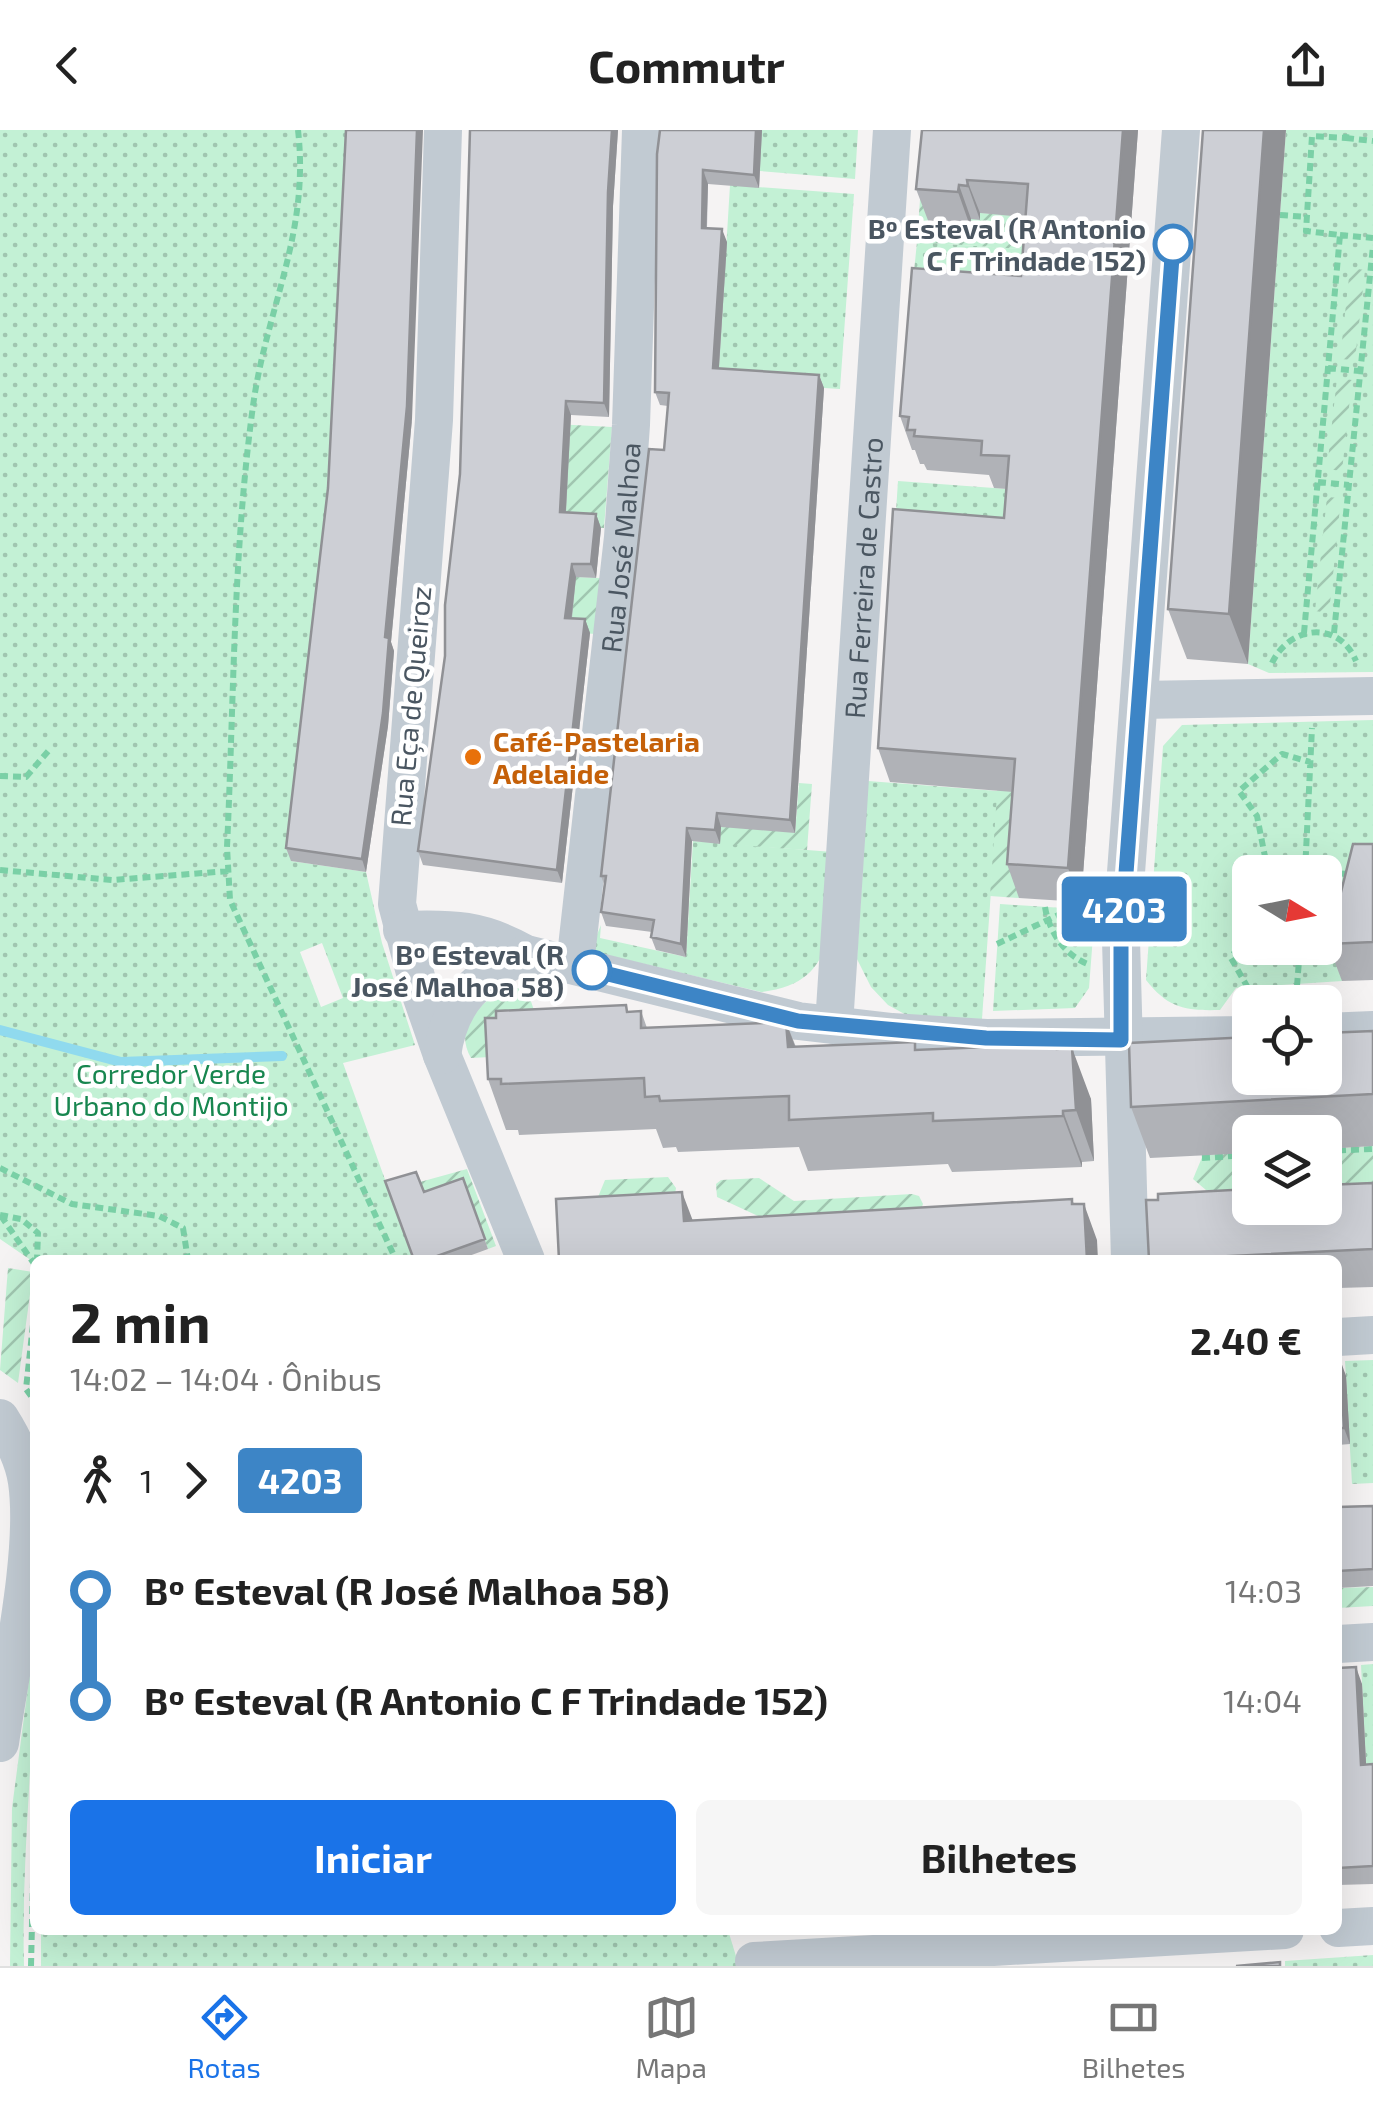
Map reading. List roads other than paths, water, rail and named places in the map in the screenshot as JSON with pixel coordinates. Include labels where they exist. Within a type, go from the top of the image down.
[{"type":"street","name":"Rua Eça de Queiroz","points":[[443,130],[434,420],[397,858],[402,930],[442,1055],[524,1255]]},
{"type":"street","name":"Rua José Malhoa","points":[[575,965],[630,444],[641,130]]},
{"type":"street","name":"Rua Ferreira de Castro","points":[[834,1025],[892,130]]},
{"type":"street","points":[[1130,1255],[1121,940],[1181,130]]},
{"type":"street","points":[[1138,700],[1365,684]]},
{"type":"street","points":[[402,930],[443,928],[491,934],[526,954],[798,1021],[986,1038],[1121,1040],[1232,1036]]},
{"type":"street","points":[[442,1055],[446,1026],[458,1000],[484,974],[526,954]]},
{"type":"street","points":[[1342,1031],[1373,1030]]},
{"type":"street","points":[[1342,1337],[1373,1336]]},
{"type":"street","points":[[0,1418],[12,1437],[27,1481],[26,1520],[0,1743]]},
{"type":"street","points":[[0,1482],[26,1520]]},
{"type":"street","points":[[1342,1644],[1373,1642]]},
{"type":"street","points":[[1342,1928],[1373,1926]]},
{"type":"street","points":[[752,1952],[1100,1935]]},
{"type":"waterway","points":[[0,1030],[121,1062],[282,1056]]},
{"type":"place","name":"Bº Esteval (R Antonio C F Trindade 152)","points":[[1173,244]]},
{"type":"place","name":"Café-Pastelaria Adelaide","points":[[473,757]]},
{"type":"place","name":"Bº Esteval (R José Malhoa 58)","points":[[592,970]]},
{"type":"park label","name":"Corredor Verde Urbano do Montijo","points":[[171,1089]]}]
